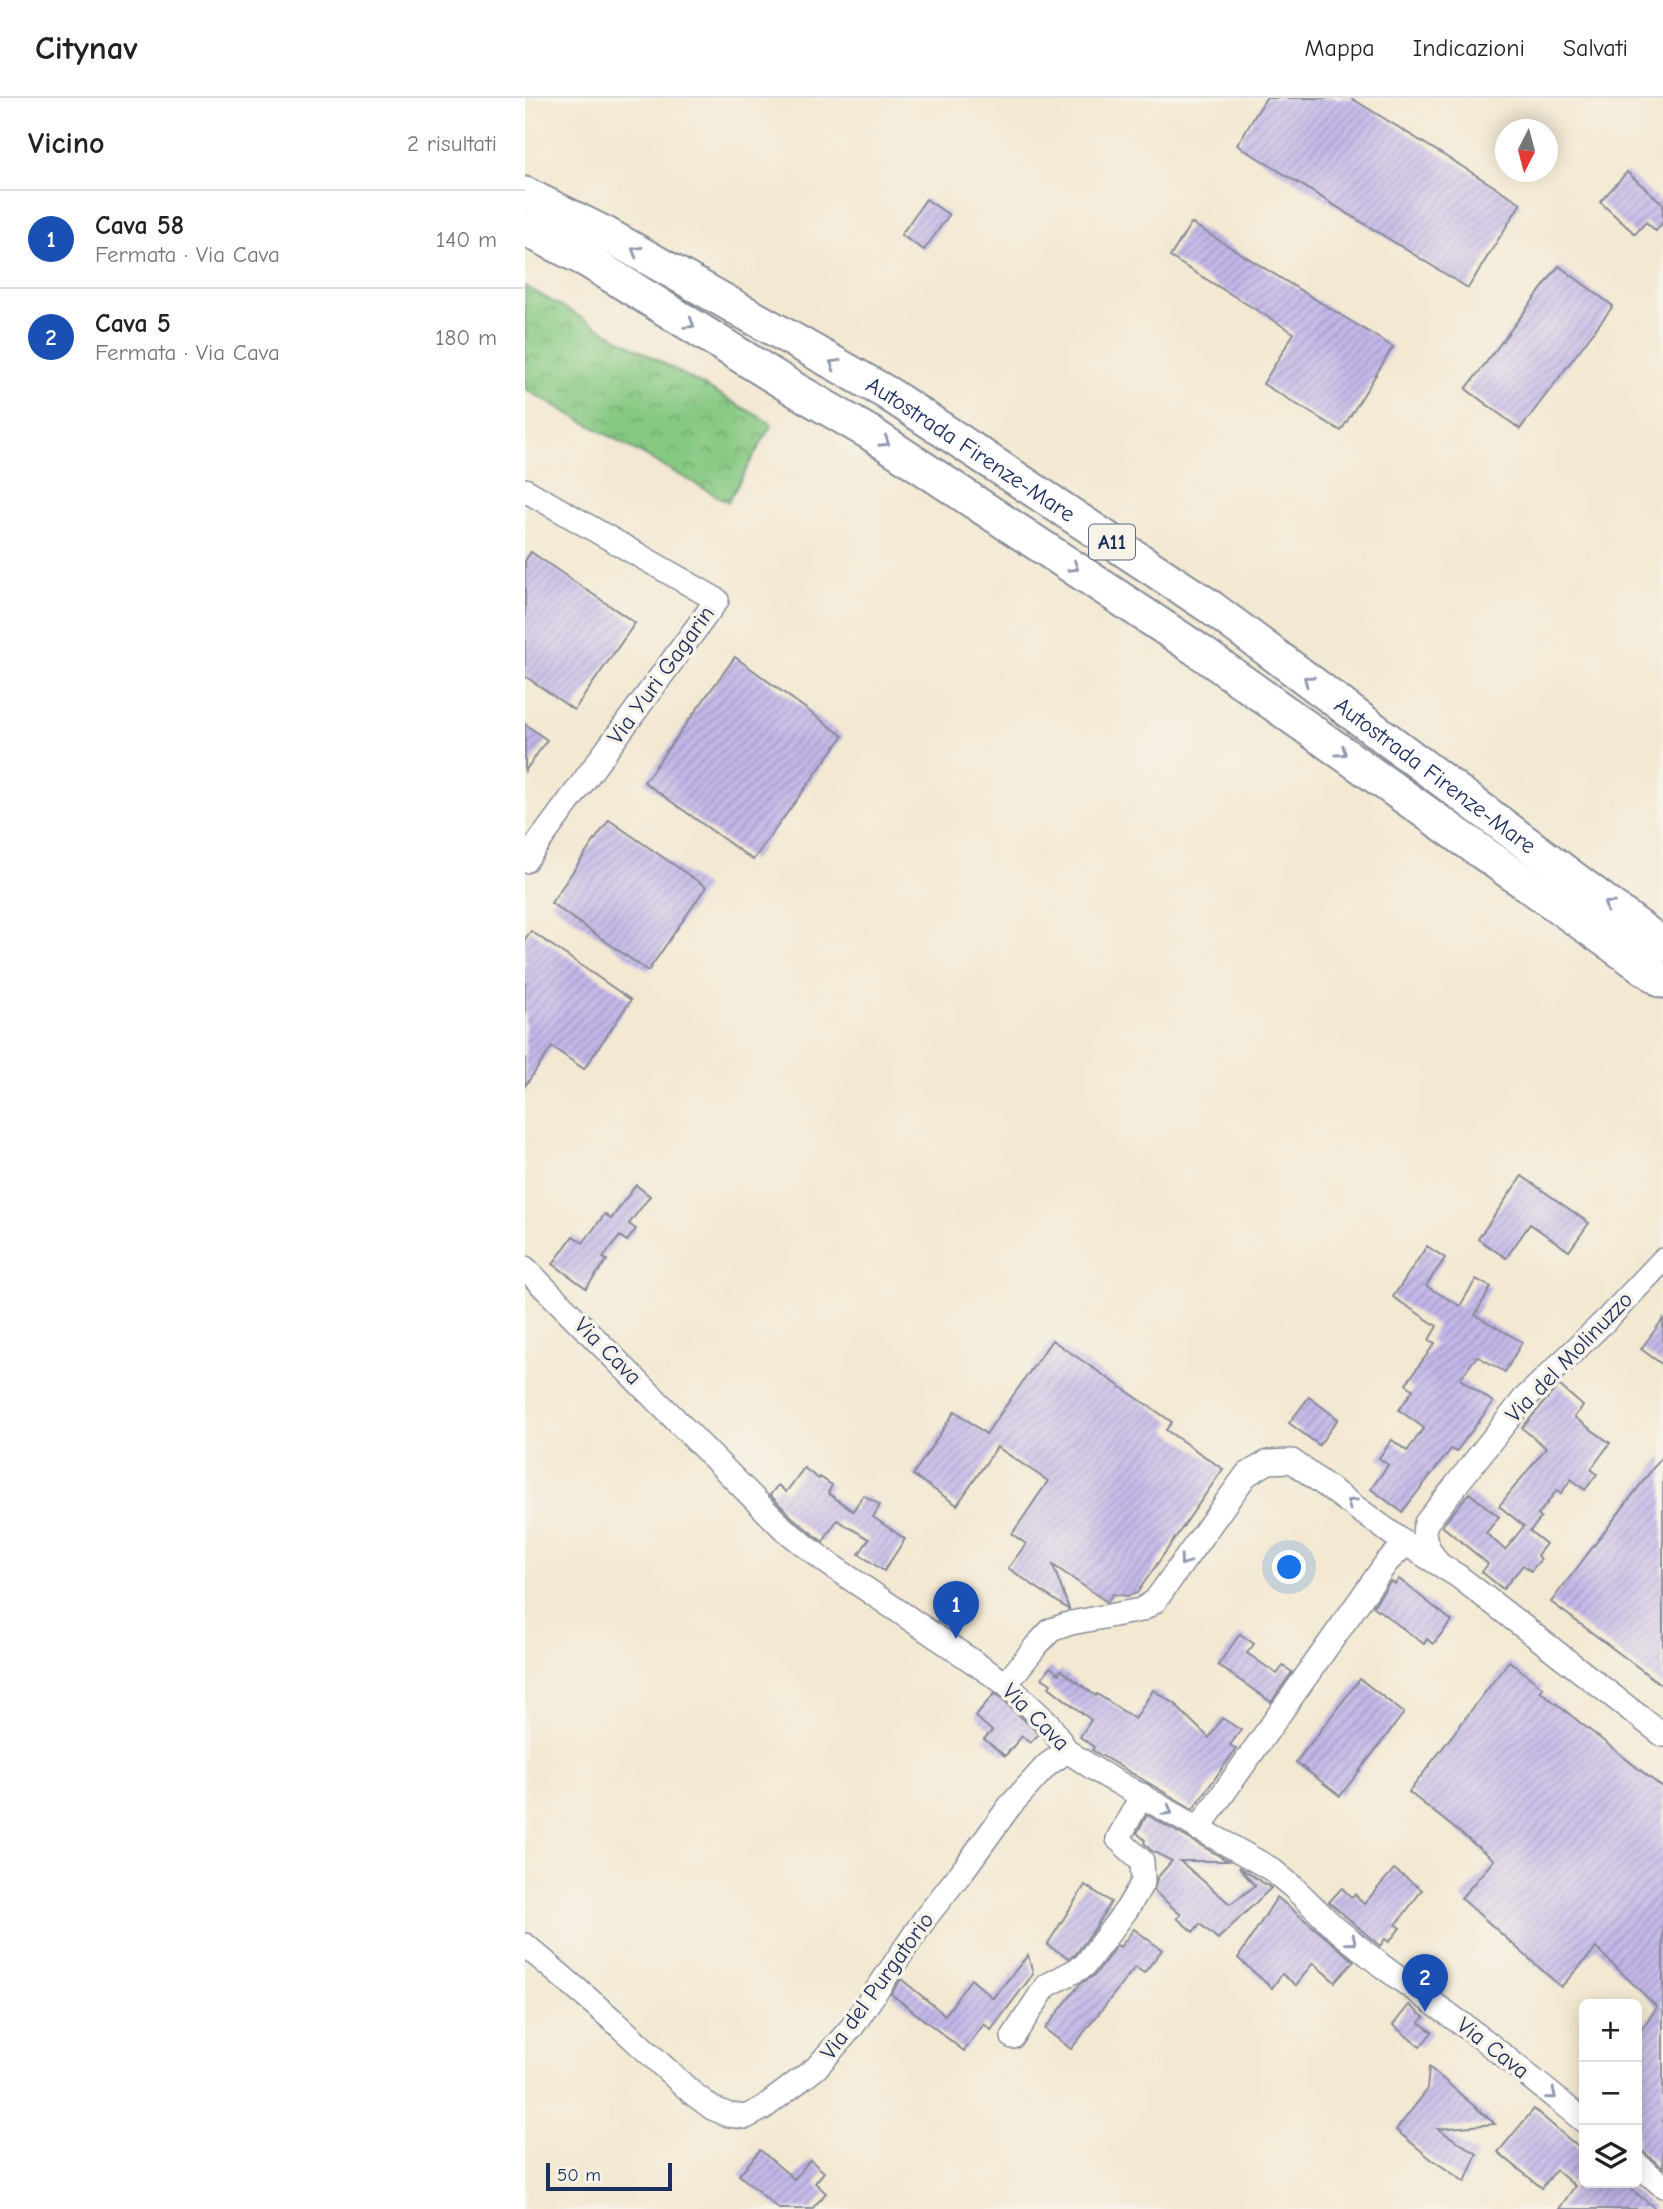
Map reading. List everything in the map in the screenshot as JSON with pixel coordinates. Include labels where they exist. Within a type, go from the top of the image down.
[{"type":"highway","name":"Autostrada Firenze-Mare","points":[[525,194],[605,234],[899,401],[1209,606],[1663,946]]},
{"type":"highway","name":"Autostrada Firenze-Mare","points":[[525,229],[588,261],[905,456],[1195,648],[1663,981]]},
{"type":"street","name":"Via Yuri Gagarin","points":[[525,490],[717,600],[525,861]]},
{"type":"street","name":"Via del Molinuzzo","points":[[1438,1563],[1424,1535],[1426,1523],[1524,1399],[1608,1318],[1663,1260]]},
{"type":"street","name":"Via Cava","points":[[525,1268],[784,1529],[829,1564],[1006,1684],[1048,1723],[1067,1751],[1099,1772],[1271,1869],[1334,1927],[1382,1966],[1484,2039],[1579,2117]]},
{"type":"street","points":[[1006,1684],[1051,1630],[1071,1623],[1141,1610],[1155,1601],[1246,1475],[1268,1462],[1292,1461],[1406,1544],[1438,1563],[1663,1735]]},
{"type":"street","points":[[1198,1829],[1387,1562],[1406,1544]]},
{"type":"street","name":"Via del Purgatorio","points":[[525,1945],[614,2021],[691,2092],[712,2108],[729,2115],[746,2117],[763,2108],[816,2068],[852,2027],[926,1917],[1009,1807],[1047,1765],[1067,1751]]},
{"type":"street","points":[[1013,2037],[1046,1986],[1084,1966],[1127,1909],[1143,1882],[1142,1861],[1118,1839],[1142,1795]]},
{"type":"street","points":[[1642,2168],[1663,2186]]},
{"type":"green space","points":[[525,286],[772,424],[728,502],[525,389]]},
{"type":"building","points":[[1266,98],[1351,98],[1521,203],[1468,288],[1237,145]]},
{"type":"building","points":[[1627,172],[1663,204],[1663,222],[1656,231],[1646,222],[1635,234],[1600,202]]},
{"type":"building","points":[[926,199],[949,215],[924,250],[901,235]]},
{"type":"building","points":[[1191,223],[1393,347],[1341,431],[1263,384],[1294,333],[1170,257]]},
{"type":"building","points":[[1559,266],[1613,306],[1520,429],[1466,389]]},
{"type":"building","points":[[531,552],[635,623],[574,710],[525,676],[525,561]]},
{"type":"building","points":[[735,657],[843,736],[753,860],[644,782]]},
{"type":"building","points":[[525,724],[547,740],[525,771]]},
{"type":"building","points":[[609,820],[706,887],[648,971],[551,903]]},
{"type":"building","points":[[531,931],[631,1000],[584,1069],[552,1047],[525,1086],[525,939]]},
{"type":"building","points":[[1522,1176],[1589,1223],[1569,1251],[1530,1224],[1506,1258],[1478,1239]]},
{"type":"building","points":[[636,1185],[650,1196],[629,1224],[636,1229],[627,1241],[620,1236],[603,1258],[607,1260],[586,1288],[553,1264],[573,1236],[583,1243],[605,1214],[611,1219]]},
{"type":"building","points":[[1427,1246],[1445,1258],[1426,1286],[1460,1306],[1476,1279],[1491,1287],[1475,1315],[1522,1342],[1505,1372],[1477,1356],[1460,1379],[1493,1402],[1456,1452],[1451,1449],[1402,1512],[1371,1489],[1388,1465],[1379,1458],[1392,1440],[1407,1451],[1424,1428],[1399,1410],[1413,1390],[1406,1384],[1435,1343],[1429,1340],[1437,1326],[1393,1297]]},
{"type":"building","points":[[1663,1319],[1663,1365],[1641,1349]]},
{"type":"building","points":[[1052,1340],[1172,1422],[1166,1430],[1223,1469],[1137,1593],[1127,1596],[1113,1594],[1107,1602],[1053,1565],[1069,1609],[1008,1568],[1026,1544],[1012,1534],[1048,1481],[997,1447],[957,1505],[913,1475],[955,1411],[986,1434]]},
{"type":"building","points":[[1559,1385],[1583,1406],[1574,1417],[1610,1443],[1591,1469],[1597,1474],[1585,1490],[1571,1479],[1561,1494],[1557,1490],[1538,1515],[1541,1518],[1530,1531],[1546,1544],[1537,1555],[1541,1559],[1531,1571],[1523,1565],[1503,1589],[1482,1572],[1488,1564],[1442,1526],[1469,1493],[1499,1517],[1486,1533],[1505,1550],[1524,1526],[1499,1506],[1546,1448],[1522,1428]]},
{"type":"building","points":[[1309,1397],[1338,1419],[1319,1445],[1289,1423]]},
{"type":"building","points":[[1663,1455],[1663,1686],[1551,1602]]},
{"type":"building","points":[[804,1468],[832,1485],[828,1493],[853,1511],[863,1495],[880,1505],[873,1517],[905,1539],[884,1571],[859,1554],[869,1539],[837,1520],[823,1542],[770,1495],[778,1485],[786,1492]]},
{"type":"building","points":[[1399,1579],[1452,1621],[1433,1644],[1427,1639],[1424,1644],[1373,1606],[1391,1581],[1395,1584]]},
{"type":"building","points":[[1240,1634],[1254,1644],[1247,1653],[1277,1674],[1283,1666],[1292,1672],[1271,1702],[1218,1665]]},
{"type":"building","points":[[1509,1661],[1543,1688],[1540,1691],[1663,1788],[1663,2168],[1642,2151],[1642,2029],[1657,2007],[1596,1948],[1561,1987],[1461,1898],[1494,1860],[1409,1792]]},
{"type":"building","points":[[1050,1667],[1059,1674],[1061,1670],[1096,1696],[1097,1694],[1135,1719],[1153,1690],[1178,1706],[1209,1738],[1222,1718],[1241,1730],[1230,1745],[1236,1749],[1193,1809],[1092,1750],[1094,1747],[1080,1737],[1091,1720],[1049,1687],[1051,1684],[1042,1678]]},
{"type":"building","points":[[1360,1679],[1404,1713],[1340,1796],[1296,1762]]},
{"type":"building","points":[[995,1693],[1039,1734],[1030,1743],[1022,1736],[1005,1756],[984,1739],[992,1731],[975,1716]]},
{"type":"building","points":[[1147,1815],[1228,1861],[1180,1861],[1230,1904],[1255,1886],[1239,1867],[1271,1888],[1218,1939],[1200,1924],[1193,1932],[1177,1918],[1181,1915],[1154,1891],[1157,1878],[1172,1861],[1152,1851],[1137,1833]]},
{"type":"building","points":[[1394,1869],[1422,1890],[1396,1925],[1400,1928],[1389,1942],[1385,1939],[1380,1946],[1329,1902],[1342,1888],[1351,1897],[1355,1894],[1364,1904]]},
{"type":"building","points":[[1085,1885],[1111,1902],[1075,1955],[1069,1958],[1047,1945]]},
{"type":"building","points":[[1277,1897],[1354,1961],[1335,1982],[1313,1963],[1296,1985],[1282,1974],[1272,1988],[1238,1958]]},
{"type":"building","points":[[1134,1929],[1162,1950],[1144,1973],[1135,1967],[1071,2049],[1045,2029],[1080,1984],[1095,1975],[1117,1945],[1120,1947]]},
{"type":"building","points":[[1028,1955],[1033,1974],[991,2030],[984,2024],[964,2051],[891,1994],[901,1979],[945,2015],[971,1979],[993,1998]]},
{"type":"building","points":[[1409,2005],[1424,2017],[1419,2022],[1432,2032],[1420,2047],[1393,2025]]},
{"type":"building","points":[[1429,2067],[1495,2124],[1438,2129],[1477,2154],[1465,2182],[1396,2130],[1427,2090]]},
{"type":"building","points":[[1534,2109],[1579,2148],[1579,2188],[1629,2188],[1656,2209],[1559,2209],[1575,2186],[1556,2170],[1542,2188],[1498,2152]]},
{"type":"building","points":[[760,2150],[794,2179],[810,2160],[824,2172],[815,2183],[826,2193],[812,2209],[779,2209],[739,2175]]},
{"type":"place","name":"Cava 58","points":[[956,1639]]},
{"type":"place","name":"Cava 5","points":[[1425,2012]]}]
